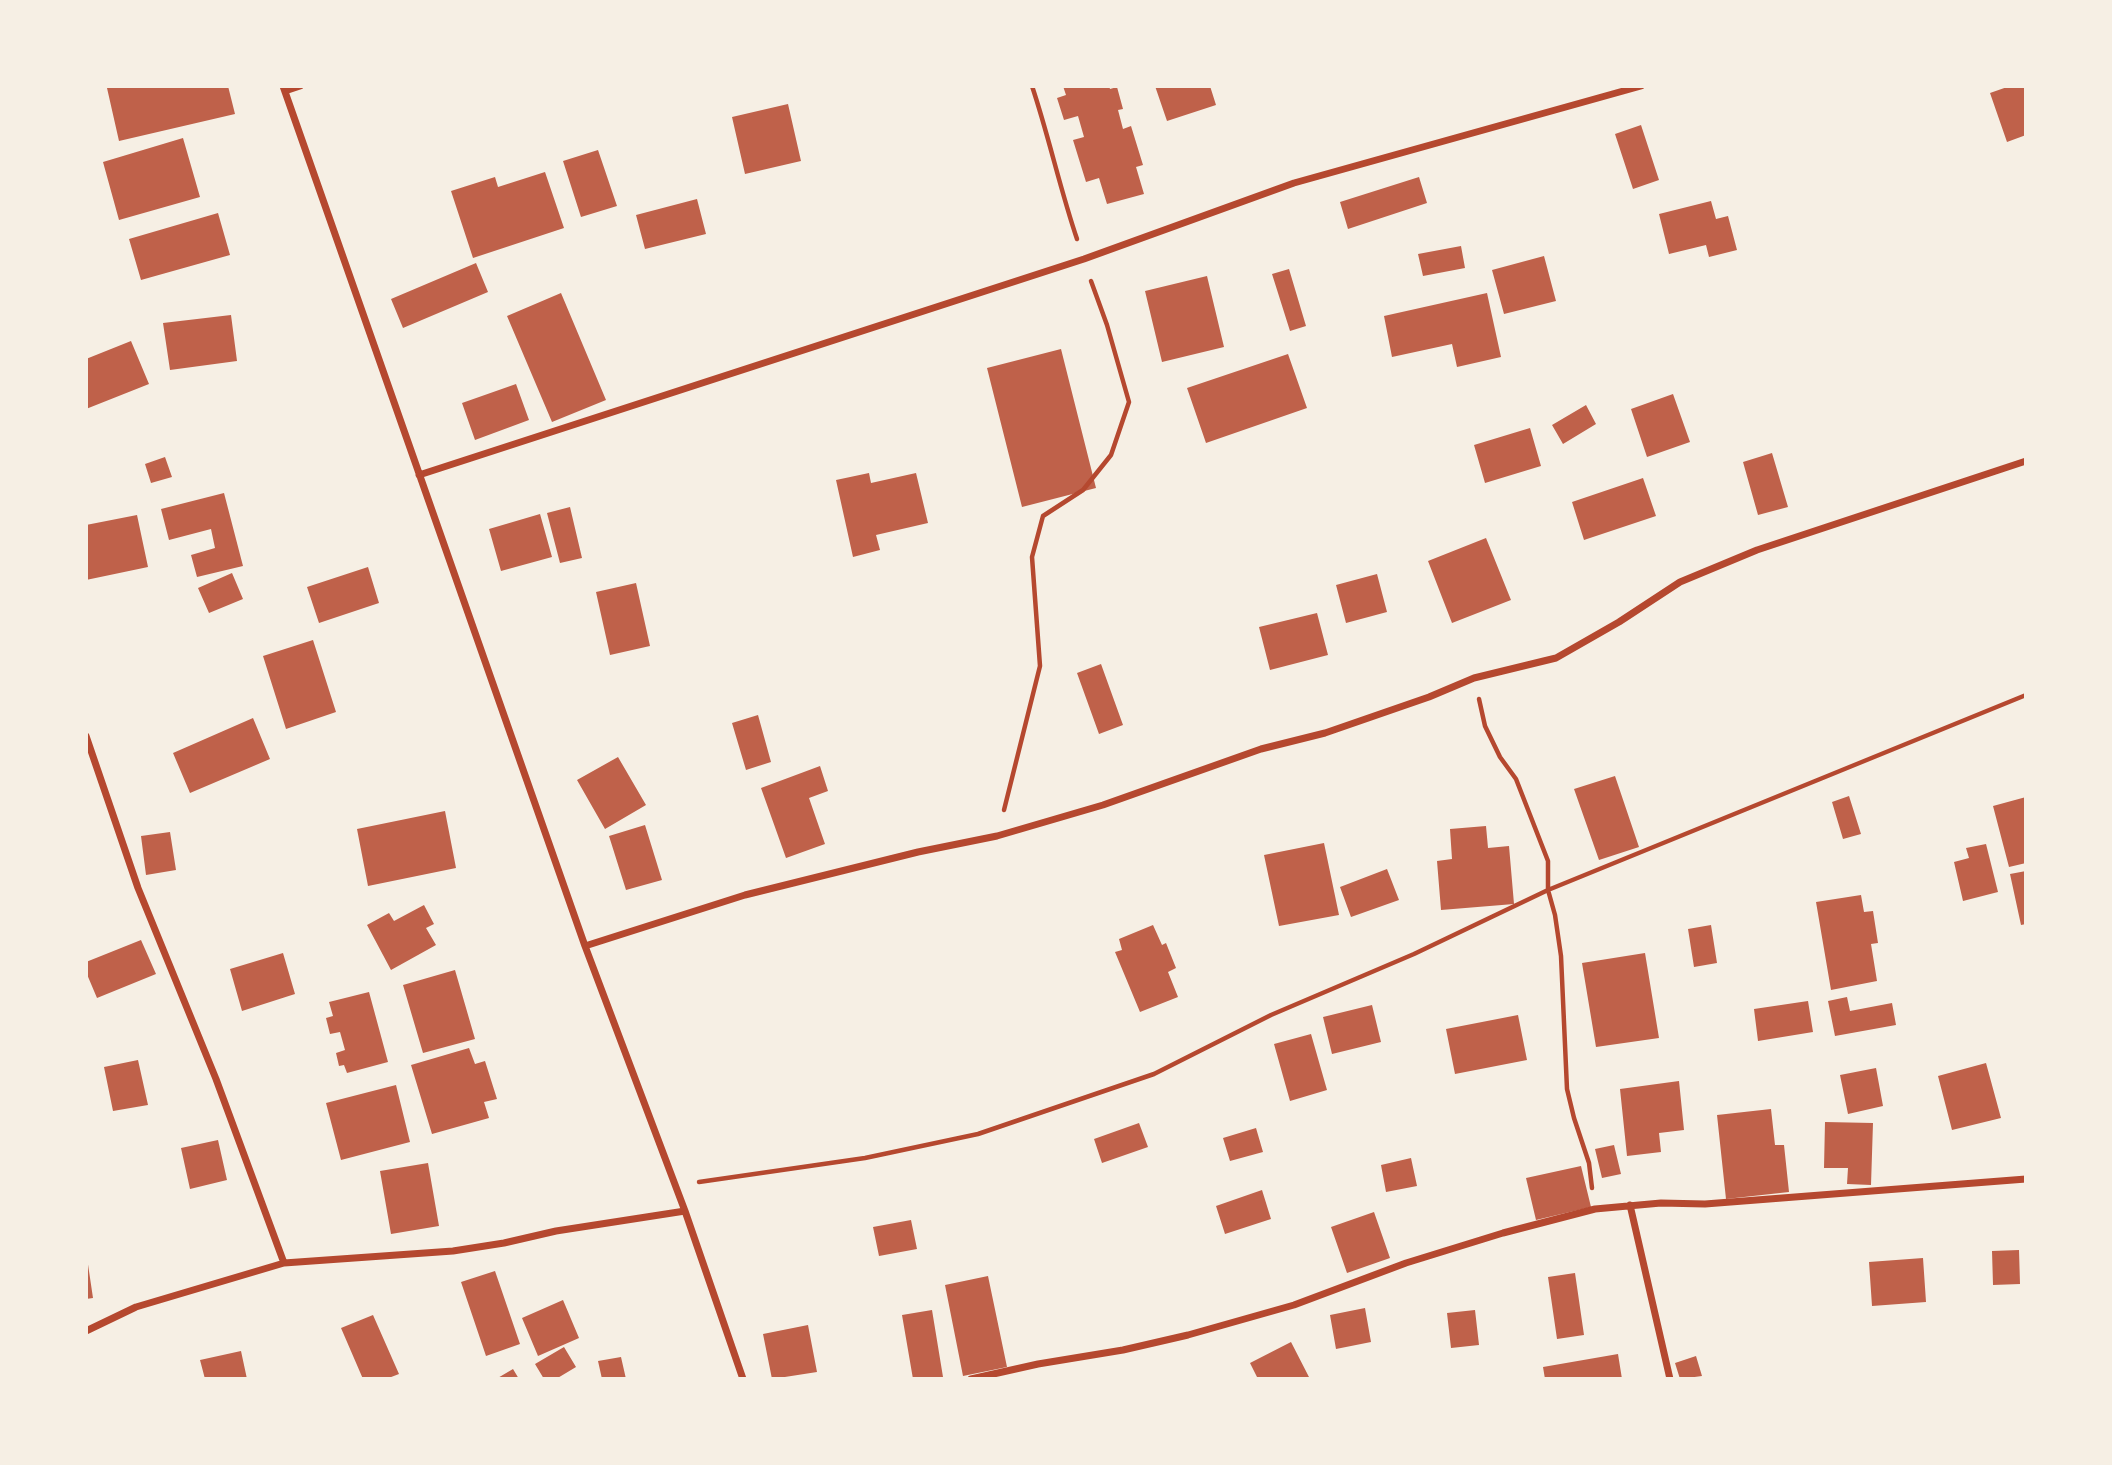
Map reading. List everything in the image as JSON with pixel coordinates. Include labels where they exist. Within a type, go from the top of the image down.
[{"type":"street","points":[[300,86],[284,88],[585,946],[676,1185],[743,1379]]},
{"type":"street","points":[[419,475],[1084,259],[1293,183],[1641,86]]},
{"type":"street","points":[[585,946],[756,892],[918,852],[997,836],[1147,791],[1261,750],[1325,733],[1429,697],[1474,678],[1556,658],[1619,622],[1680,582],[1757,550],[2026,461]]},
{"type":"street","points":[[86,736],[138,888],[216,1079],[284,1264]]},
{"type":"street","points":[[971,1379],[1188,1335],[1294,1305],[1406,1263],[1503,1233],[1595,1209],[1630,1205],[1705,1204],[2026,1179]]},
{"type":"street","points":[[1630,1205],[1670,1379]]},
{"type":"street","points":[[86,1331],[136,1307],[284,1264],[453,1251],[556,1231],[685,1211]]},
{"type":"path","points":[[997,836],[1040,666],[1032,557],[1044,516],[1083,490],[1111,455],[1129,402],[1107,325],[1058,184],[1045,126],[1032,86]]},
{"type":"path","points":[[1474,678],[1485,726],[1500,757],[1517,779],[1548,861],[1548,890],[1561,956],[1567,1089],[1589,1163],[1595,1209]]},
{"type":"path","points":[[676,1185],[865,1158],[978,1134],[1154,1073],[1271,1015],[1414,954],[1548,890],[2026,695]]},
{"type":"building","points":[[228,86],[235,114],[119,141],[107,88]]},
{"type":"building","points":[[1063,86],[1109,86],[1110,89],[1117,87],[1123,109],[1118,110],[1123,129],[1131,126],[1143,165],[1136,167],[1144,194],[1107,204],[1099,178],[1086,182],[1073,140],[1084,137],[1078,116],[1064,120],[1057,98],[1066,95]]},
{"type":"building","points":[[1155,86],[1210,86],[1216,105],[1167,121]]},
{"type":"building","points":[[2010,86],[2026,86],[2026,135],[2007,142],[1990,93]]},
{"type":"building","points":[[788,104],[801,161],[745,174],[732,117]]},
{"type":"building","points":[[1641,125],[1659,180],[1633,189],[1615,134]]},
{"type":"building","points":[[183,138],[200,197],[119,220],[103,162]]},
{"type":"building","points":[[598,150],[617,206],[581,217],[563,161]]},
{"type":"building","points":[[545,172],[564,228],[473,258],[451,191],[495,177],[498,187]]},
{"type":"building","points":[[1419,177],[1427,203],[1348,229],[1340,202]]},
{"type":"building","points":[[697,199],[706,234],[645,249],[636,215]]},
{"type":"building","points":[[1711,201],[1716,219],[1728,216],[1737,250],[1709,257],[1706,245],[1669,254],[1659,214]]},
{"type":"building","points":[[218,213],[230,255],[141,280],[129,239]]},
{"type":"building","points":[[1461,246],[1465,268],[1423,276],[1418,254]]},
{"type":"building","points":[[1544,256],[1556,301],[1504,314],[1492,270]]},
{"type":"building","points":[[476,263],[488,292],[403,328],[391,299]]},
{"type":"building","points":[[1289,269],[1306,326],[1290,331],[1272,274]]},
{"type":"building","points":[[1207,276],[1224,347],[1162,362],[1145,291]]},
{"type":"building","points":[[561,293],[606,400],[552,422],[507,316]]},
{"type":"building","points":[[1487,293],[1501,357],[1457,367],[1452,344],[1392,357],[1384,316]]},
{"type":"building","points":[[231,315],[237,361],[170,370],[163,323]]},
{"type":"building","points":[[131,341],[149,384],[86,409],[86,359]]},
{"type":"building","points":[[1061,349],[1096,488],[1022,507],[987,368]]},
{"type":"building","points":[[1288,354],[1307,408],[1206,443],[1187,388]]},
{"type":"building","points":[[516,384],[529,420],[475,440],[462,403]]},
{"type":"building","points":[[1673,394],[1690,442],[1647,457],[1631,409]]},
{"type":"building","points":[[1586,405],[1596,424],[1563,444],[1552,425]]},
{"type":"building","points":[[1530,428],[1541,466],[1485,483],[1474,445]]},
{"type":"building","points":[[1772,453],[1788,507],[1758,515],[1743,462]]},
{"type":"building","points":[[165,457],[172,477],[151,483],[145,464]]},
{"type":"building","points":[[869,473],[871,483],[916,473],[928,523],[876,535],[880,550],[853,557],[836,480]]},
{"type":"building","points":[[1643,478],[1656,516],[1584,540],[1572,502]]},
{"type":"building","points":[[224,493],[243,566],[197,577],[191,555],[215,548],[211,529],[169,540],[161,509]]},
{"type":"building","points":[[570,507],[582,558],[560,563],[547,513]]},
{"type":"building","points":[[540,514],[552,557],[501,571],[489,529]]},
{"type":"building","points":[[137,515],[148,567],[86,580],[86,525]]},
{"type":"building","points":[[1486,538],[1511,600],[1452,623],[1428,561]]},
{"type":"building","points":[[368,567],[379,603],[319,623],[307,587]]},
{"type":"building","points":[[232,573],[243,599],[209,613],[198,588]]},
{"type":"building","points":[[1377,574],[1387,612],[1346,623],[1336,585]]},
{"type":"building","points":[[636,583],[650,646],[610,655],[596,592]]},
{"type":"building","points":[[1317,613],[1328,655],[1270,670],[1259,627]]},
{"type":"building","points":[[313,640],[336,712],[286,729],[263,656]]},
{"type":"building","points":[[1101,664],[1123,725],[1099,734],[1077,673]]},
{"type":"building","points":[[758,715],[771,762],[746,770],[732,723]]},
{"type":"building","points":[[253,718],[270,759],[190,793],[173,753]]},
{"type":"building","points":[[618,757],[646,805],[605,829],[577,780]]},
{"type":"building","points":[[820,766],[828,791],[809,798],[825,844],[786,858],[761,788]]},
{"type":"building","points":[[1615,776],[1639,847],[1599,860],[1574,789]]},
{"type":"building","points":[[1849,796],[1861,834],[1843,839],[1832,802]]},
{"type":"building","points":[[2026,797],[2026,863],[2009,867],[1993,806]]},
{"type":"building","points":[[445,811],[456,868],[368,886],[357,829]]},
{"type":"building","points":[[645,825],[662,880],[626,890],[609,836]]},
{"type":"building","points":[[1486,826],[1488,848],[1509,846],[1514,904],[1441,910],[1437,861],[1452,859],[1450,829]]},
{"type":"building","points":[[170,832],[176,870],[146,875],[141,836]]},
{"type":"building","points":[[1324,843],[1339,915],[1279,926],[1264,855]]},
{"type":"building","points":[[1986,844],[1998,892],[1963,901],[1954,862],[1969,858],[1966,848]]},
{"type":"building","points":[[1387,869],[1399,900],[1351,917],[1340,887]]},
{"type":"building","points":[[2026,871],[2026,924],[2021,925],[2010,874]]},
{"type":"building","points":[[1861,895],[1864,912],[1873,911],[1878,943],[1871,944],[1877,981],[1831,990],[1816,902]]},
{"type":"building","points":[[424,905],[434,924],[426,928],[436,945],[391,970],[367,925],[389,913],[394,921]]},
{"type":"building","points":[[1153,925],[1162,945],[1166,943],[1176,968],[1168,972],[1178,997],[1140,1012],[1115,952],[1122,950],[1119,939]]},
{"type":"building","points":[[1711,925],[1717,963],[1694,967],[1688,929]]},
{"type":"building","points":[[141,940],[156,974],[97,998],[86,972],[86,962]]},
{"type":"building","points":[[283,953],[295,994],[242,1011],[230,969]]},
{"type":"building","points":[[1645,953],[1659,1038],[1596,1047],[1582,963]]},
{"type":"building","points":[[455,970],[475,1039],[423,1053],[403,985]]},
{"type":"building","points":[[369,992],[388,1062],[347,1073],[344,1065],[339,1066],[336,1053],[345,1050],[340,1032],[330,1034],[326,1018],[333,1016],[329,1002]]},
{"type":"building","points":[[1847,997],[1850,1011],[1892,1003],[1896,1025],[1835,1036],[1828,1001]]},
{"type":"building","points":[[1808,1001],[1813,1032],[1758,1041],[1754,1009]]},
{"type":"building","points":[[1372,1005],[1381,1042],[1332,1054],[1323,1017]]},
{"type":"building","points":[[1518,1015],[1527,1060],[1455,1074],[1446,1029]]},
{"type":"building","points":[[1311,1034],[1327,1090],[1290,1101],[1274,1044]]},
{"type":"building","points":[[469,1048],[475,1064],[485,1061],[497,1099],[484,1102],[489,1118],[432,1134],[411,1065]]},
{"type":"building","points":[[138,1060],[148,1105],[113,1111],[104,1067]]},
{"type":"building","points":[[1986,1063],[2001,1118],[1952,1130],[1938,1076]]},
{"type":"building","points":[[1876,1068],[1883,1106],[1848,1114],[1840,1075]]},
{"type":"building","points":[[1679,1081],[1684,1130],[1659,1133],[1661,1152],[1627,1156],[1620,1089]]},
{"type":"building","points":[[396,1085],[410,1142],[341,1160],[326,1103]]},
{"type":"building","points":[[1771,1109],[1775,1145],[1784,1145],[1789,1192],[1726,1199],[1717,1115]]},
{"type":"building","points":[[1825,1122],[1873,1123],[1871,1185],[1847,1184],[1848,1168],[1824,1168]]},
{"type":"building","points":[[1139,1123],[1148,1147],[1102,1163],[1094,1139]]},
{"type":"building","points":[[1256,1128],[1263,1152],[1230,1161],[1223,1138]]},
{"type":"building","points":[[218,1140],[227,1180],[190,1189],[181,1148]]},
{"type":"building","points":[[1614,1145],[1621,1174],[1602,1178],[1595,1149]]},
{"type":"building","points":[[1411,1158],[1417,1186],[1386,1192],[1381,1165]]},
{"type":"building","points":[[428,1163],[439,1226],[391,1234],[380,1171]]},
{"type":"building","points":[[1581,1166],[1591,1207],[1536,1220],[1526,1178]]},
{"type":"building","points":[[1262,1190],[1271,1219],[1225,1234],[1216,1206]]},
{"type":"building","points":[[1374,1212],[1390,1258],[1347,1273],[1331,1227]]},
{"type":"building","points":[[911,1220],[917,1249],[879,1256],[873,1227]]},
{"type":"building","points":[[2019,1250],[2020,1284],[1993,1285],[1992,1251]]},
{"type":"building","points":[[86,1251],[93,1298],[86,1299]]},
{"type":"building","points":[[1923,1258],[1926,1302],[1872,1306],[1869,1262]]},
{"type":"building","points":[[495,1271],[520,1344],[486,1356],[461,1282]]},
{"type":"building","points":[[1575,1273],[1584,1335],[1557,1339],[1548,1277]]},
{"type":"building","points":[[988,1276],[1007,1367],[963,1376],[945,1285]]},
{"type":"building","points":[[563,1300],[579,1338],[538,1356],[522,1318]]},
{"type":"building","points":[[1365,1308],[1371,1342],[1336,1349],[1330,1315]]},
{"type":"building","points":[[932,1310],[943,1377],[913,1379],[902,1315]]},
{"type":"building","points":[[1475,1310],[1479,1345],[1451,1348],[1447,1313]]},
{"type":"building","points":[[373,1315],[399,1374],[386,1379],[363,1379],[341,1328]]},
{"type":"building","points":[[808,1325],[817,1372],[772,1379],[763,1334]]},
{"type":"building","points":[[1291,1342],[1310,1379],[1258,1379],[1250,1363]]},
{"type":"building","points":[[564,1347],[576,1367],[556,1379],[544,1379],[535,1364]]},
{"type":"building","points":[[241,1351],[247,1379],[205,1379],[200,1360]]},
{"type":"building","points":[[1618,1354],[1622,1379],[1545,1379],[1543,1367]]},
{"type":"building","points":[[1696,1356],[1702,1376],[1680,1379],[1675,1363]]},
{"type":"building","points":[[621,1357],[626,1379],[602,1379],[598,1361]]},
{"type":"building","points":[[513,1369],[519,1379],[496,1379]]}]
